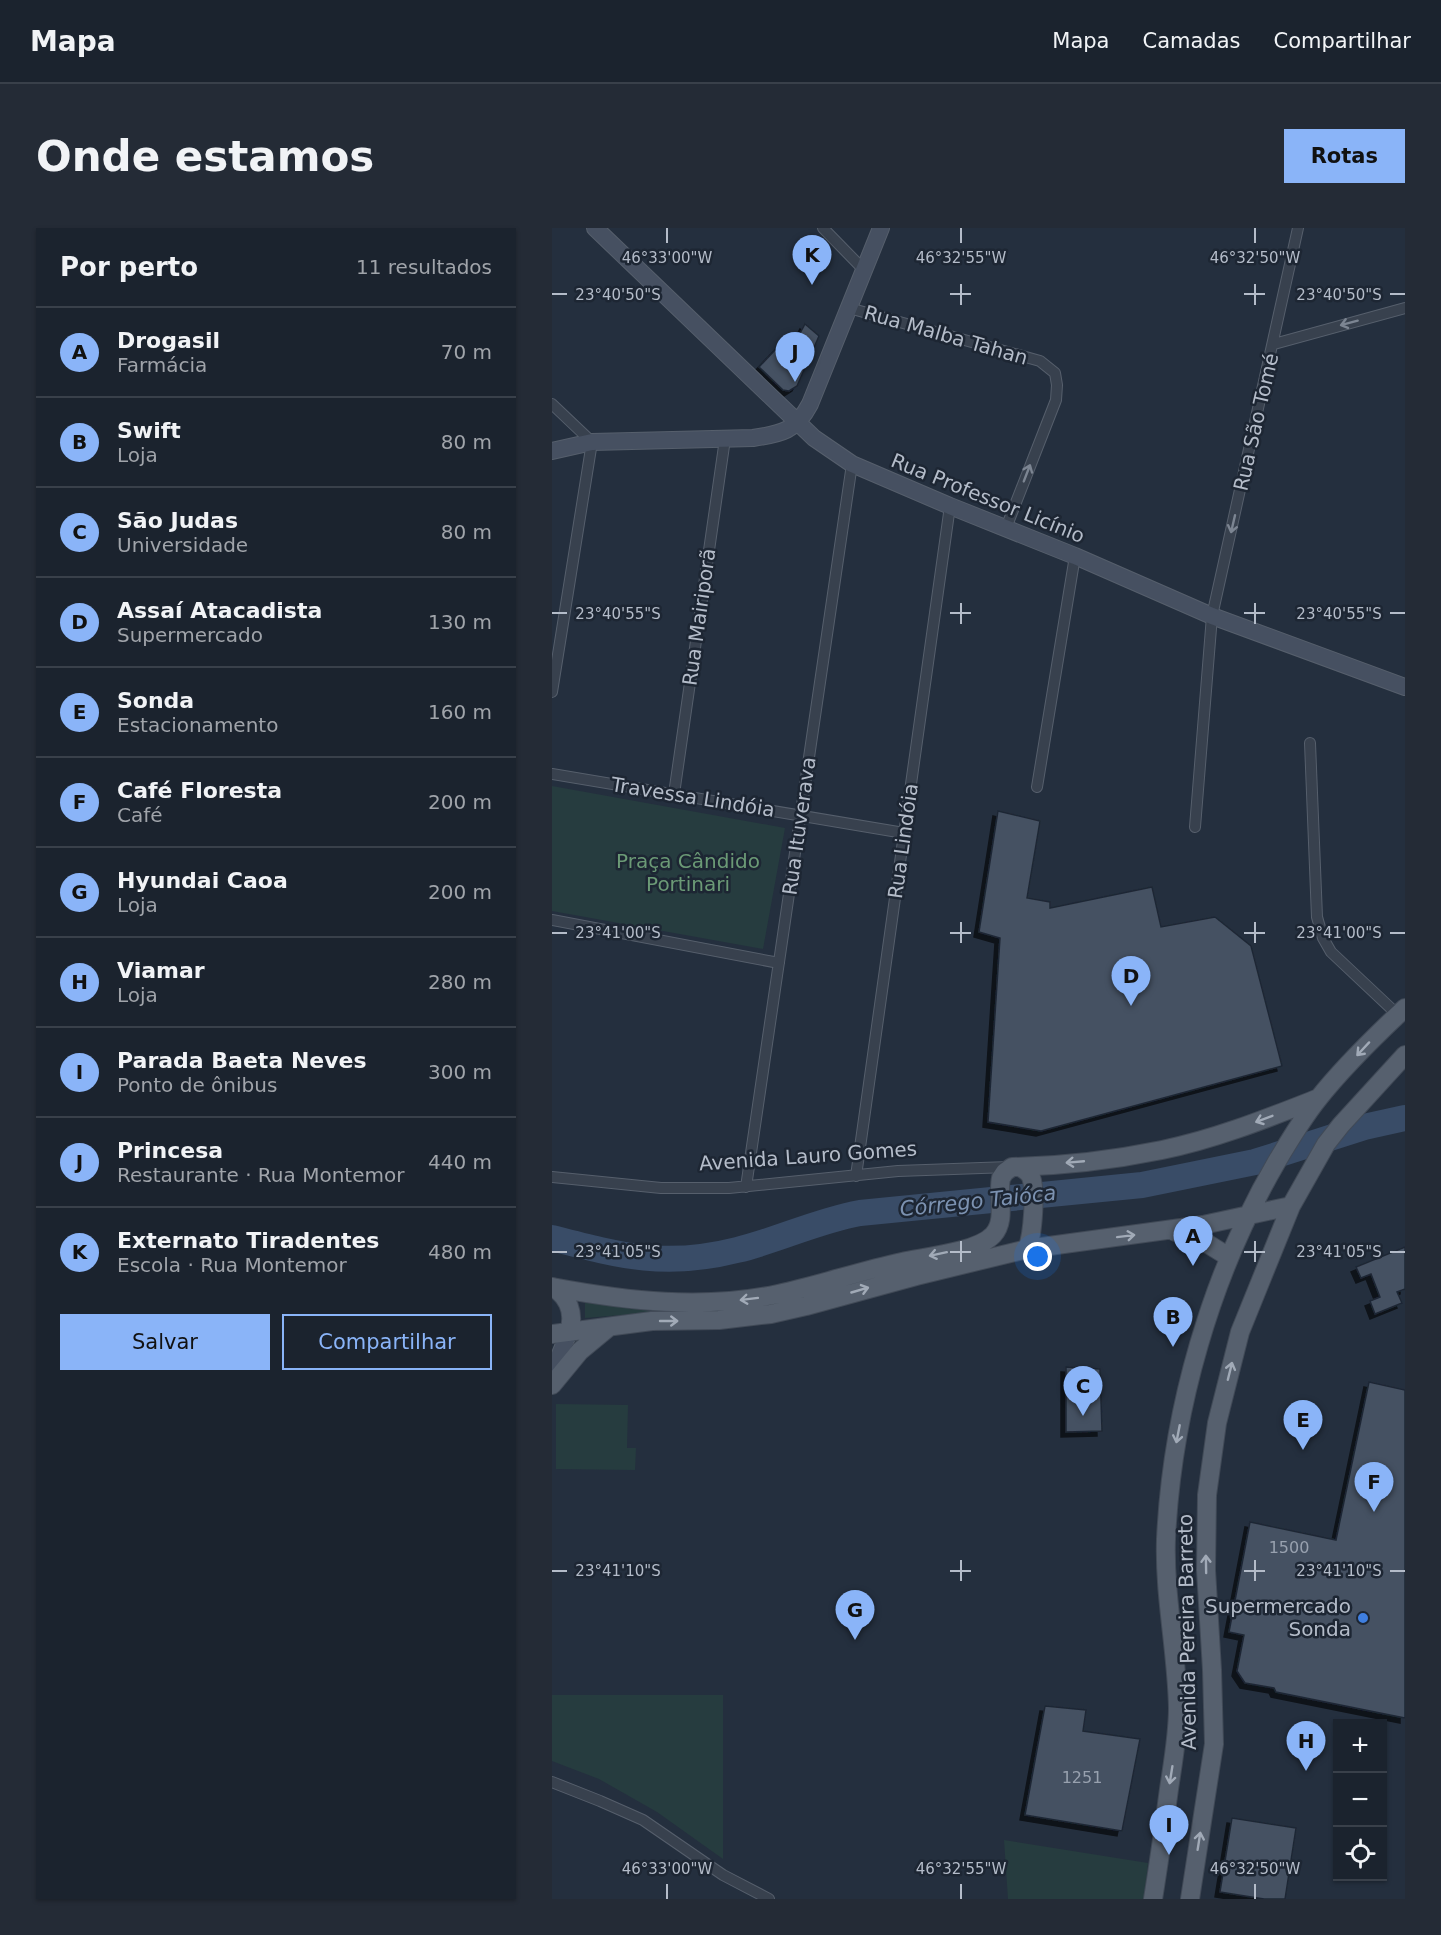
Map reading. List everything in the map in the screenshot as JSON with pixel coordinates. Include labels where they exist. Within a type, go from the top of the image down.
[{"type":"main road","name":"Rua Professor Licínio","points":[[595,228],[798,422],[829,450],[852,464],[1075,556],[1212,616],[1405,687]]},
{"type":"main road","points":[[552,451],[592,442],[724,439],[776,434],[789,429],[798,422],[810,404],[881,228]]},
{"type":"main road","name":"Avenida Pereira Barreto","points":[[1154,1899],[1175,1754],[1177,1721],[1166,1543],[1173,1456],[1192,1373],[1229,1257],[1247,1216],[1291,1138],[1318,1098],[1366,1045],[1402,1012]]},
{"type":"main road","name":"Avenida Pereira Barreto","points":[[1190,1899],[1214,1744],[1205,1530],[1217,1423],[1240,1332],[1291,1206],[1326,1144],[1405,1055]]},
{"type":"main road","name":"Avenida Lauro Gomes","points":[[1016,1167],[1098,1161],[1164,1150],[1243,1127],[1318,1098]]},
{"type":"main road","points":[[552,1287],[616,1298],[669,1303],[707,1303],[753,1299],[978,1244],[993,1235],[999,1225],[1000,1186],[1005,1172],[1016,1167],[1029,1174],[1032,1188],[1032,1238],[1027,1249]]},
{"type":"main road","points":[[561,1333],[652,1321],[741,1318],[771,1314],[1027,1249],[1167,1230],[1291,1206]]},
{"type":"main road","points":[[1167,1230],[1195,1236],[1229,1257]]},
{"type":"main road","points":[[552,1287],[564,1295],[572,1317],[561,1333],[552,1374]]},
{"type":"main road","points":[[552,1384],[580,1350],[611,1326]]},
{"type":"street","points":[[823,228],[864,270]]},
{"type":"street","name":"Rua São Tomé","points":[[1194,827],[1212,616],[1298,228]]},
{"type":"street","name":"Rua Malba Tahan","points":[[849,308],[1040,361],[1056,374],[1056,400],[1006,528]]},
{"type":"street","points":[[1274,344],[1405,308]]},
{"type":"street","points":[[552,404],[592,442],[552,692]]},
{"type":"street","name":"Rua Mairiporã","points":[[674,794],[724,439]]},
{"type":"street","name":"Rua Ituverava","points":[[746,1187],[852,464]]},
{"type":"street","name":"Rua Lindóia","points":[[856,1176],[950,506]]},
{"type":"street","points":[[1038,787],[1075,556]]},
{"type":"street","points":[[1310,743],[1317,917],[1323,938],[1331,952],[1402,1012]]},
{"type":"street","name":"Travessa Lindóia","points":[[552,774],[904,832]]},
{"type":"street","points":[[552,920],[779,963]]},
{"type":"street","name":"Avenida Lauro Gomes","points":[[552,1177],[661,1188],[746,1187],[898,1171],[1016,1167]]},
{"type":"street","name":"Avenida Lauro Gomes","points":[[959,1169],[991,1175],[1000,1186]]},
{"type":"street","points":[[552,1782],[643,1820],[723,1875],[769,1899]]},
{"type":"green space","name":"Praça Cândido Portinari","points":[[552,786],[785,828],[763,949],[552,911]]},
{"type":"green space","points":[[585,1302],[659,1312],[585,1318]]},
{"type":"green space","points":[[556,1404],[628,1405],[627,1448],[636,1448],[635,1470],[556,1469]]},
{"type":"green space","points":[[552,1695],[723,1695],[723,1859],[657,1812],[599,1779],[552,1761]]},
{"type":"green space","points":[[1004,1840],[1148,1863],[1144,1899],[1008,1899]]},
{"type":"building","points":[[805,324],[819,336],[797,386],[789,391],[783,390],[759,367],[789,335],[798,337]]},
{"type":"building","points":[[998,811],[1040,821],[1027,898],[1050,902],[1050,908],[1152,887],[1161,927],[1215,917],[1251,946],[1282,1066],[1041,1131],[988,1122],[1000,938],[979,932]]},
{"type":"building","points":[[1405,1247],[1405,1289],[1397,1292],[1402,1303],[1375,1314],[1370,1301],[1380,1297],[1371,1274],[1361,1278],[1356,1267]]},
{"type":"building","points":[[1066,1367],[1100,1369],[1102,1431],[1066,1432]]},
{"type":"building","points":[[1369,1382],[1405,1390],[1405,1718],[1276,1692],[1274,1688],[1245,1683],[1237,1671],[1244,1635],[1229,1632],[1250,1522],[1336,1540]]},
{"type":"building","points":[[1045,1706],[1086,1710],[1083,1731],[1140,1739],[1122,1831],[1025,1815]]},
{"type":"building","points":[[1232,1818],[1296,1828],[1285,1899],[1264,1899],[1220,1892]]},
{"type":"waterway","name":"Córrego Taióca","points":[[552,1238],[644,1258],[688,1258],[711,1255],[753,1246],[860,1213],[1142,1185],[1255,1162],[1364,1127],[1405,1118]]},
{"type":"place","name":"Externato Tiradentes","points":[[812,285]]},
{"type":"place","name":"Princesa","points":[[795,382]]},
{"type":"place","name":"Assaí Atacadista","points":[[1131,1006]]},
{"type":"place","name":"Drogasil","points":[[1193,1266]]},
{"type":"place","name":"Swift","points":[[1173,1347]]},
{"type":"place","name":"São Judas","points":[[1083,1416]]},
{"type":"place","name":"Sonda","points":[[1303,1450]]},
{"type":"place","name":"Café Floresta","points":[[1374,1512]]},
{"type":"place","name":"Supermercado Sonda","points":[[1363,1618]]},
{"type":"place","name":"Hyundai Caoa","points":[[855,1640]]},
{"type":"place","name":"Viamar","points":[[1306,1771]]},
{"type":"place","name":"Parada Baeta Neves","points":[[1169,1855]]}]
